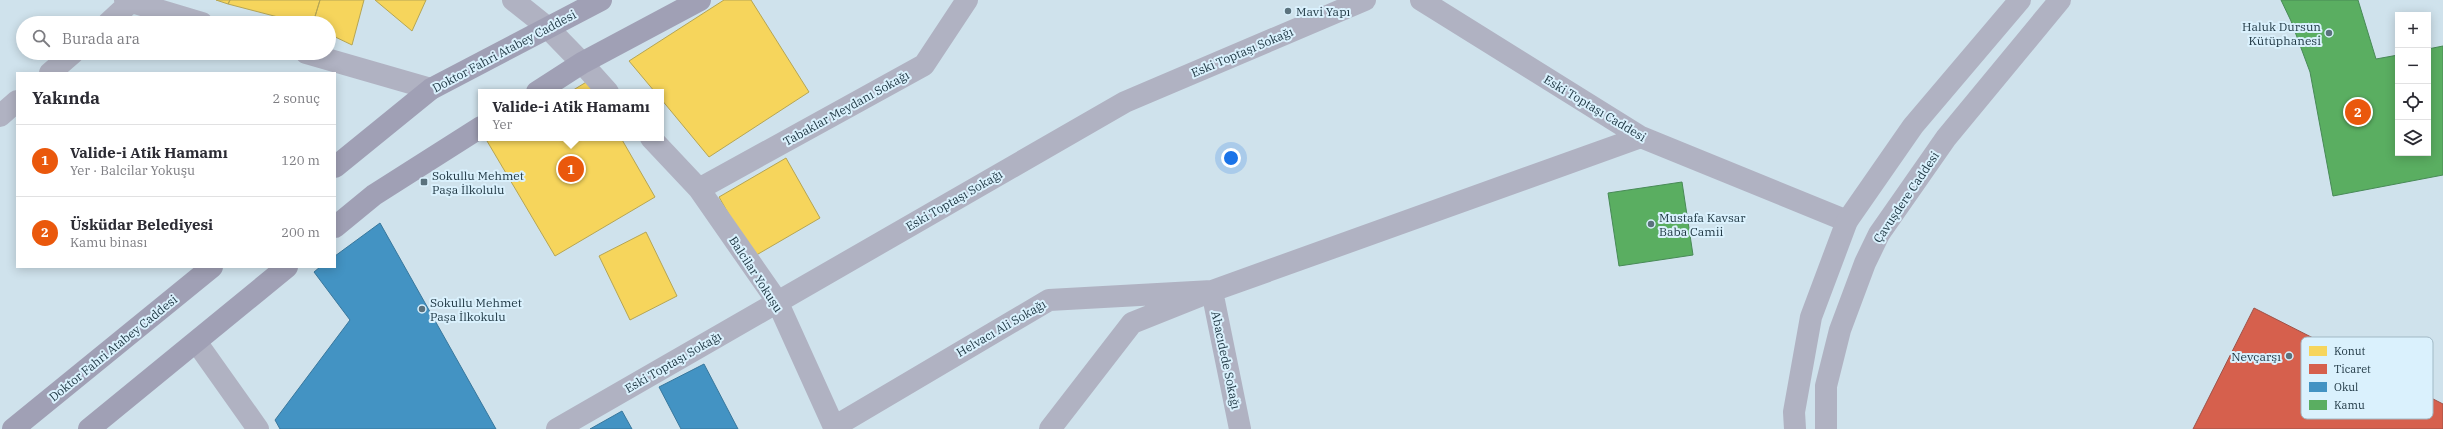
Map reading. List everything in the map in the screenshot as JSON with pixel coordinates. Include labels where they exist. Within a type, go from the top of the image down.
[{"type":"main road","name":"Doktor Fahri Atabey Caddesi","points":[[336,166],[431,89],[601,0]]},
{"type":"main road","points":[[541,89],[582,63],[700,0]]},
{"type":"main road","points":[[336,226],[374,195],[478,129]]},
{"type":"main road","name":"Doktor Fahri Atabey Caddesi","points":[[13,429],[211,268]]},
{"type":"main road","points":[[88,429],[197,342],[286,268]]},
{"type":"street","points":[[512,0],[547,27],[605,89]]},
{"type":"street","name":"Tabaklar Meydanı Sokağı","points":[[698,189],[924,65],[967,0]]},
{"type":"street","name":"Eski Toptaşı Sokağı","points":[[557,429],[1125,102],[1365,0]]},
{"type":"street","name":"Eski Toptaşı Caddesi","points":[[1421,0],[1641,137],[1879,234]]},
{"type":"street","points":[[1794,429],[1794,412],[1812,318],[1847,221],[1913,126],[2020,0]]},
{"type":"street","name":"Çavuşdere Caddesi","points":[[1826,429],[1826,386],[1840,330],[1865,263],[1879,234],[1946,138],[2060,0]]},
{"type":"street","points":[[115,16],[130,1],[179,16]]},
{"type":"street","points":[[51,72],[65,60]]},
{"type":"street","points":[[330,60],[431,89]]},
{"type":"street","points":[[0,116],[16,102]]},
{"type":"street","points":[[1050,429],[1132,323],[1212,291],[1641,137]]},
{"type":"street","name":"Balcilar Yokuşu","points":[[654,141],[698,189],[777,301],[834,427]]},
{"type":"street","name":"Helvacı Ali Sokağı","points":[[834,427],[1049,300],[1212,291]]},
{"type":"street","name":"Abacıdede Sokağı","points":[[1212,291],[1240,429]]},
{"type":"street","points":[[197,342],[258,429]]},
{"type":"building: Konut","points":[[216,0],[230,0],[228,4]]},
{"type":"building: Konut","points":[[230,0],[320,0],[315,16],[274,16],[228,4]]},
{"type":"building: Konut","points":[[320,0],[364,0],[352,45],[336,37],[336,16],[315,16]]},
{"type":"building: Konut","points":[[375,0],[426,0],[412,31]]},
{"type":"building: Konut","points":[[724,0],[751,0],[809,92],[709,157],[664,103],[664,89],[652,89],[629,61]]},
{"type":"building: Konut","points":[[588,81],[593,89],[575,89]]},
{"type":"building: Konut","points":[[487,141],[623,141],[655,197],[555,256]]},
{"type":"building: Konut","points":[[786,158],[820,218],[753,257],[719,197]]},
{"type":"building: Konut","points":[[646,232],[677,296],[630,320],[599,256]]},
{"type":"building: Ticaret","points":[[2254,308],[2311,337],[2301,337],[2301,419],[2433,419],[2433,399],[2443,404],[2443,429],[2193,429]]},
{"type":"building: Okul","points":[[380,223],[496,429],[280,429],[275,420],[350,320],[314,272],[319,268],[336,268],[336,255]]},
{"type":"building: Okul","points":[[704,364],[738,429],[681,429],[659,387]]},
{"type":"building: Okul","points":[[622,411],[632,429],[590,429]]},
{"type":"building: Kamu","points":[[2281,0],[2358,0],[2376,59],[2395,56],[2395,156],[2431,156],[2431,48],[2443,46],[2443,175],[2333,196],[2310,72],[2291,21]]},
{"type":"building: Kamu","name":"Mustafa Kavsar Baba Camii","points":[[1682,182],[1693,255],[1619,266],[1608,193]]},
{"type":"place","name":"Mavi Yapı","points":[[1288,11]]},
{"type":"place","name":"Haluk Dursun Kütüphanesi","points":[[2329,33]]},
{"type":"place","name":"Üsküdar Belediyesi","points":[[2358,112]]},
{"type":"place","name":"Valide-i Atik Hamamı","points":[[571,169]]},
{"type":"place","name":"Sokullu Mehmet Paşa İlkolulu","points":[[424,182]]},
{"type":"place","name":"Mustafa Kavsar Baba Camii","points":[[1651,224]]},
{"type":"place","name":"Sokullu Mehmet Paşa İlkokulu","points":[[422,309]]},
{"type":"place","name":"Nevçarşı","points":[[2289,356]]}]
